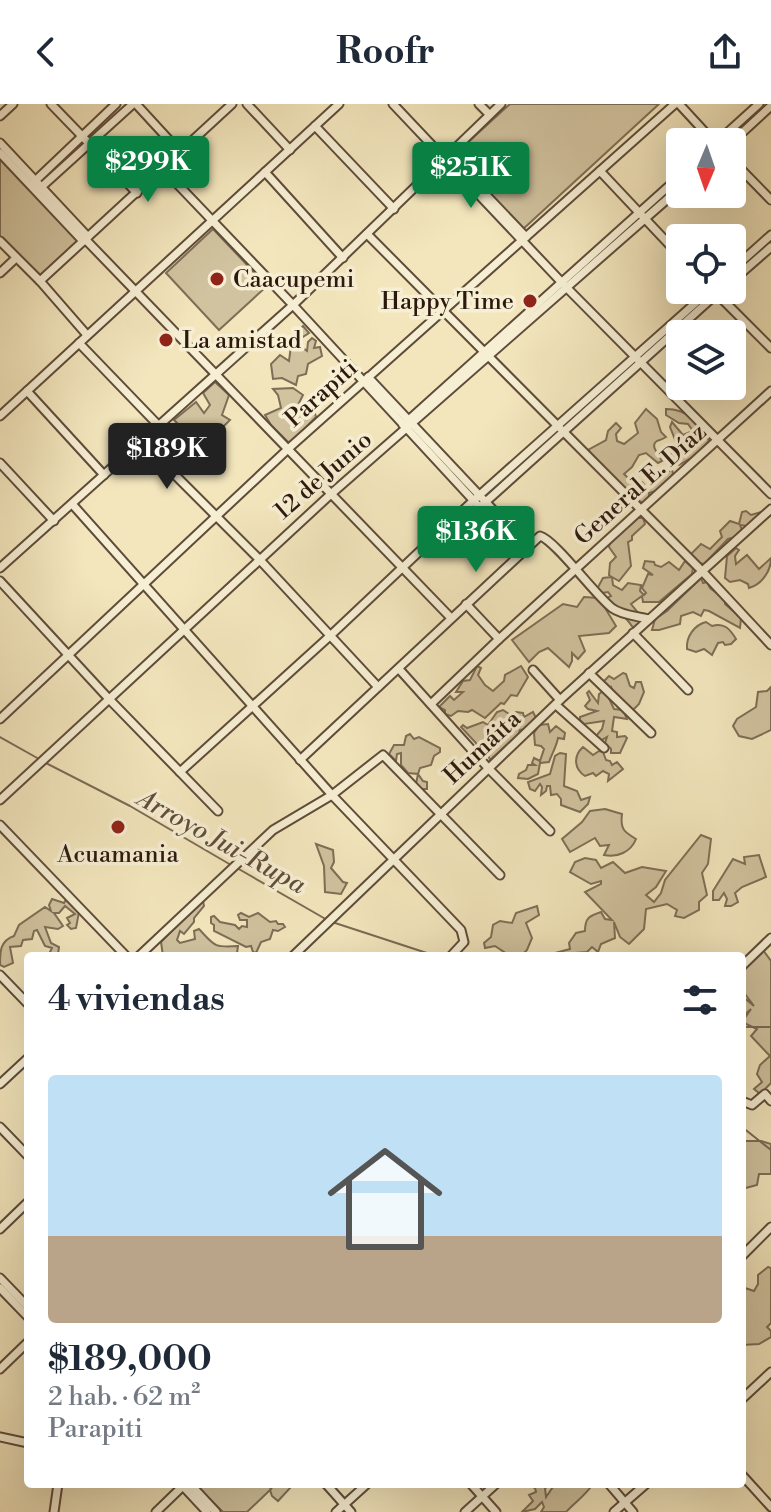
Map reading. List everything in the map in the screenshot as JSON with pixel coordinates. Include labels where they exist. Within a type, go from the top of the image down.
[{"type":"street","points":[[0,116],[13,104]]},
{"type":"street","points":[[51,104],[137,193]]},
{"type":"street","points":[[36,186],[116,104]]},
{"type":"street","points":[[36,186],[134,104],[181,153]]},
{"type":"street","points":[[247,104],[290,150]]},
{"type":"street","points":[[0,416],[339,104]]},
{"type":"street","points":[[393,104],[524,239],[565,286],[771,494]]},
{"type":"street","points":[[479,104],[489,114]]},
{"type":"street","points":[[0,568],[293,305],[501,104]]},
{"type":"street","points":[[677,104],[702,128]]},
{"type":"street","name":"Parapiti","points":[[0,719],[365,379],[677,104]]},
{"type":"street","points":[[732,128],[759,104]]},
{"type":"street","points":[[40,281],[181,153],[227,106]]},
{"type":"street","points":[[746,129],[771,106]]},
{"type":"street","points":[[315,126],[394,209]]},
{"type":"street","points":[[0,143],[86,239],[451,618]]},
{"type":"street","points":[[0,153],[36,186]]},
{"type":"street","points":[[163,169],[525,550]]},
{"type":"street","points":[[600,171],[666,241]]},
{"type":"street","points":[[265,172],[343,258]]},
{"type":"street","points":[[746,174],[771,200]]},
{"type":"street","name":"12 de Junio","points":[[643,216],[666,191]]},
{"type":"street","name":"12 de Junio","points":[[0,800],[407,425],[666,199]]},
{"type":"street","points":[[367,234],[702,571],[771,645]]},
{"type":"street","points":[[746,257],[771,235]]},
{"type":"street","points":[[0,241],[87,335]]},
{"type":"street","points":[[746,269],[771,247]]},
{"type":"street","points":[[0,273],[16,258]]},
{"type":"street","points":[[180,772],[403,568],[700,304]]},
{"type":"street","points":[[728,304],[771,348]]},
{"type":"street","points":[[79,343],[159,426]]},
{"type":"street","points":[[27,391],[104,475]]},
{"type":"street","name":"General E. Díaz","points":[[431,704],[771,391]]},
{"type":"street","points":[[142,442],[259,559],[378,687]]},
{"type":"street","points":[[0,463],[54,521]]},
{"type":"street","points":[[73,505],[300,760],[461,930],[464,942],[455,952]]},
{"type":"street","name":"Humáita","points":[[297,952],[589,673],[771,509]]},
{"type":"street","points":[[300,760],[540,536],[547,538],[574,571],[612,608],[648,619]]},
{"type":"street","points":[[0,581],[218,811]]},
{"type":"street","points":[[466,604],[499,639]]},
{"type":"street","points":[[633,633],[688,690]]},
{"type":"street","points":[[399,669],[550,831]]},
{"type":"street","points":[[533,670],[558,702],[604,748]]},
{"type":"street","points":[[589,673],[651,733]]},
{"type":"street","points":[[143,952],[273,830],[332,795],[380,756],[385,756],[500,875]]},
{"type":"street","points":[[0,825],[122,952]]},
{"type":"street","points":[[746,962],[771,938]]},
{"type":"street","points":[[763,945],[771,954]]},
{"type":"street","points":[[0,975],[24,1000]]},
{"type":"street","points":[[0,1084],[24,1062]]},
{"type":"street","points":[[746,1103],[752,1105],[768,1091],[771,1101]]},
{"type":"street","points":[[0,1127],[24,1152]]},
{"type":"street","points":[[0,1229],[24,1206]]},
{"type":"street","points":[[746,1252],[771,1227]]},
{"type":"street","points":[[0,1278],[24,1303]]},
{"type":"street","points":[[0,1288],[24,1313]]},
{"type":"street","points":[[0,1369],[24,1346]]},
{"type":"street","points":[[746,1395],[771,1372]]},
{"type":"street","points":[[0,1435],[24,1439]]},
{"type":"street","points":[[746,1479],[771,1507]]},
{"type":"street","points":[[54,1512],[57,1488]]},
{"type":"street","points":[[156,1512],[181,1488]]},
{"type":"street","points":[[187,1488],[207,1512]]},
{"type":"street","points":[[188,1488],[216,1512]]},
{"type":"street","points":[[330,1488],[351,1512]]},
{"type":"street","points":[[336,1512],[362,1488]]},
{"type":"street","points":[[475,1488],[496,1512]]},
{"type":"street","points":[[465,1512],[491,1488]]},
{"type":"street","points":[[612,1488],[633,1512]]},
{"type":"street","points":[[614,1512],[642,1488]]},
{"type":"shaded area","points":[[510,104],[659,104],[522,230],[453,156]]},
{"type":"shaded area","points":[[0,155],[80,241],[36,279],[0,241]]},
{"type":"shaded area","name":"Caacupemi","points":[[213,229],[267,286],[219,330],[166,273]]},
{"type":"shaded area","points":[[303,326],[309,333],[295,342],[307,351],[312,338],[316,341],[314,348],[320,347],[322,356],[308,364],[306,374],[298,376],[296,385],[282,378],[273,379],[271,364],[280,355],[289,361],[292,338]]},
{"type":"shaded area","points":[[215,382],[229,395],[222,415],[230,420],[202,448],[174,420],[196,402],[204,413],[210,405],[203,393]]},
{"type":"shaded area","points":[[293,388],[303,395],[299,403],[314,410],[316,417],[290,444],[265,415],[281,408],[273,389]]},
{"type":"shaded area","points":[[646,409],[657,419],[666,437],[654,445],[662,461],[658,463],[646,453],[639,455],[624,474],[633,483],[642,482],[647,488],[665,470],[672,469],[673,474],[662,489],[649,493],[649,499],[643,503],[631,496],[588,450],[606,440],[608,431],[616,423],[621,428],[616,434],[617,441],[624,444],[638,433],[635,423]]},
{"type":"shaded area","points":[[666,409],[681,411],[692,418],[709,441],[696,455],[679,465],[665,460],[678,447],[670,427],[672,422],[683,435],[693,431],[688,424],[679,423],[666,415]]},
{"type":"shaded area","points":[[742,512],[751,515],[761,512],[757,520],[747,526],[740,525],[742,530],[736,537],[728,539],[704,564],[698,563],[691,554],[701,544],[710,549],[722,537],[720,531],[730,521],[739,524]]},
{"type":"shaded area","points":[[636,518],[643,518],[645,524],[628,542],[631,566],[619,581],[612,577],[613,585],[622,590],[628,583],[641,585],[640,591],[644,595],[646,593],[642,588],[648,574],[653,575],[643,568],[645,561],[661,567],[669,562],[679,570],[685,561],[693,568],[692,574],[659,602],[643,602],[642,596],[631,604],[643,619],[634,629],[607,598],[611,596],[608,592],[602,593],[597,589],[603,578],[611,577],[610,563],[616,557],[609,547],[610,542]]},
{"type":"shaded area","points":[[736,548],[739,550],[735,556],[736,564],[747,555],[759,569],[771,558],[765,576],[749,588],[740,580],[730,582],[725,578],[727,556]]},
{"type":"shaded area","points":[[701,578],[741,618],[740,628],[704,610],[701,616],[693,612],[681,616],[680,624],[652,630],[655,619]]},
{"type":"shaded area","points":[[584,597],[599,598],[616,626],[609,633],[579,636],[585,651],[578,659],[572,653],[569,667],[548,648],[529,662],[512,640],[563,604],[577,607]]},
{"type":"shaded area","points":[[706,622],[712,626],[726,627],[736,639],[731,644],[718,643],[712,655],[704,649],[696,652],[687,649],[692,632]]},
{"type":"shaded area","points":[[477,666],[481,668],[478,675],[493,691],[504,681],[505,675],[521,666],[528,677],[517,696],[511,695],[485,718],[472,710],[458,711],[451,716],[445,714],[445,710],[439,707],[450,696],[454,700],[463,692],[456,692],[463,681],[470,680]]},
{"type":"shaded area","points":[[623,673],[634,688],[636,682],[641,682],[644,692],[631,712],[611,687],[609,690],[605,688],[604,681],[609,676],[614,679]]},
{"type":"shaded area","points":[[771,687],[771,730],[752,739],[739,736],[733,726],[737,719],[756,707],[758,692]]},
{"type":"shaded area","points":[[605,690],[614,709],[623,710],[627,719],[614,717],[612,731],[617,732],[617,737],[627,738],[620,753],[611,753],[605,743],[607,737],[600,741],[596,736],[604,721],[584,724],[580,720],[580,717],[597,711],[585,706],[590,700],[587,693],[589,691],[598,703],[599,694]]},
{"type":"shaded area","points":[[503,710],[512,716],[516,712],[523,713],[524,717],[533,712],[537,720],[520,730],[516,740],[513,739],[490,760],[487,752],[479,752],[476,743],[461,727],[483,722],[488,725],[497,712]]},
{"type":"shaded area","points":[[548,724],[550,732],[556,726],[565,733],[564,739],[558,738],[549,762],[540,763],[538,774],[528,779],[518,778],[528,765],[535,765],[532,763],[534,758],[540,761],[544,749],[535,745],[534,733],[539,725]]},
{"type":"shaded area","points":[[410,734],[414,739],[419,737],[440,748],[431,765],[420,768],[418,774],[408,773],[401,765],[401,753],[397,754],[396,761],[389,754],[394,745],[404,745],[406,736]]},
{"type":"shaded area","points":[[583,747],[593,755],[603,752],[606,760],[612,765],[617,762],[623,769],[608,781],[609,774],[603,771],[596,776],[593,773],[585,776],[576,762]]},
{"type":"shaded area","points":[[566,754],[564,786],[577,791],[581,800],[590,797],[580,812],[561,805],[557,794],[551,795],[550,786],[541,795],[540,784],[535,791],[530,789],[528,782],[550,774],[555,756]]},
{"type":"shaded area","points":[[418,774],[427,782],[427,789],[421,789],[416,784]]},
{"type":"shaded area","points":[[605,809],[622,814],[624,830],[636,839],[631,847],[619,855],[604,855],[609,845],[600,846],[595,838],[570,852],[562,839],[590,811]]},
{"type":"shaded area","points":[[701,835],[711,839],[708,864],[702,873],[707,895],[699,902],[699,910],[684,918],[675,916],[677,910],[667,904],[646,909],[644,929],[629,944],[620,937],[614,922],[615,938],[601,944],[598,952],[592,947],[587,952],[559,952],[570,949],[569,943],[576,933],[585,931],[588,918],[601,912],[605,919],[612,920],[585,892],[601,884],[601,881],[591,884],[570,872],[575,862],[585,858],[596,860],[601,868],[613,862],[625,873],[642,867],[666,871],[656,887],[646,895],[654,902],[665,880]]},
{"type":"shaded area","points":[[316,844],[333,850],[331,868],[347,883],[341,894],[325,892],[324,866]]},
{"type":"shaded area","points":[[759,855],[766,877],[742,887],[735,893],[738,902],[731,906],[725,906],[727,899],[724,893],[719,900],[713,900],[713,891],[733,859],[745,864],[744,857]]},
{"type":"shaded area","points":[[67,898],[79,912],[76,928],[71,929],[67,925],[70,923],[67,918],[75,914],[65,906],[59,913],[54,913],[63,926],[58,929],[45,927],[51,943],[59,947],[58,952],[50,952],[52,948],[45,946],[37,930],[32,939],[23,940],[21,946],[10,947],[13,963],[4,967],[0,965],[2,947],[14,936],[19,925],[45,907],[51,911],[49,905],[52,899],[64,903]]},
{"type":"shaded area","points":[[203,901],[204,906],[194,922],[184,934],[180,931],[177,940],[180,943],[195,939],[194,931],[199,929],[215,944],[238,946],[237,952],[162,952],[161,942]]},
{"type":"shaded area","points":[[537,906],[539,915],[526,923],[532,938],[527,950],[504,952],[495,946],[485,948],[484,943],[491,937],[493,925],[500,921],[512,923],[516,913]]},
{"type":"shaded area","points":[[241,913],[249,917],[258,913],[270,922],[276,921],[285,927],[273,930],[270,939],[261,942],[256,952],[253,952],[251,946],[246,947],[214,931],[211,917],[214,916],[220,922],[239,929],[247,927],[247,920],[240,920],[238,915]]},
{"type":"shaded area","points":[[763,950],[771,961],[771,1083],[760,1094],[754,1089],[762,1082],[757,1074],[760,1065],[770,1056],[751,1036],[757,1029],[746,1024],[746,1016],[751,1009],[746,1013],[746,999],[754,1006],[746,995],[746,966]]},
{"type":"shaded area","points":[[746,1141],[771,1144],[771,1174],[759,1174],[757,1185],[746,1188]]},
{"type":"shaded area","points":[[771,1268],[771,1323],[767,1327],[771,1337],[759,1344],[746,1345],[746,1288],[754,1291],[758,1275]]},
{"type":"shaded area","points":[[198,1488],[290,1488],[278,1501],[270,1490],[247,1512],[223,1512]]},
{"type":"shaded area","points":[[535,1488],[545,1488],[546,1497],[552,1488],[590,1488],[566,1512],[541,1512],[544,1507],[542,1502],[535,1509],[522,1512],[533,1501],[529,1495],[536,1492]]},
{"type":"waterway","name":"Arroyo Jui-Rupa","points":[[0,737],[39,759]]},
{"type":"waterway","name":"Arroyo Jui-Rupa","points":[[44,762],[130,806],[231,865]]},
{"type":"waterway","name":"Arroyo Jui-Rupa","points":[[237,868],[329,921],[424,952]]},
{"type":"waterway","points":[[746,1027],[771,1027]]},
{"type":"waterway","name":"Arroyo Jui-Rupa","points":[[746,1130],[771,1150]]},
{"type":"place","name":"Caacupemi","points":[[217,279]]},
{"type":"place","name":"Happy Time","points":[[530,301]]},
{"type":"place","name":"La amistad","points":[[166,340]]},
{"type":"place","name":"Acuamania","points":[[118,827]]}]
